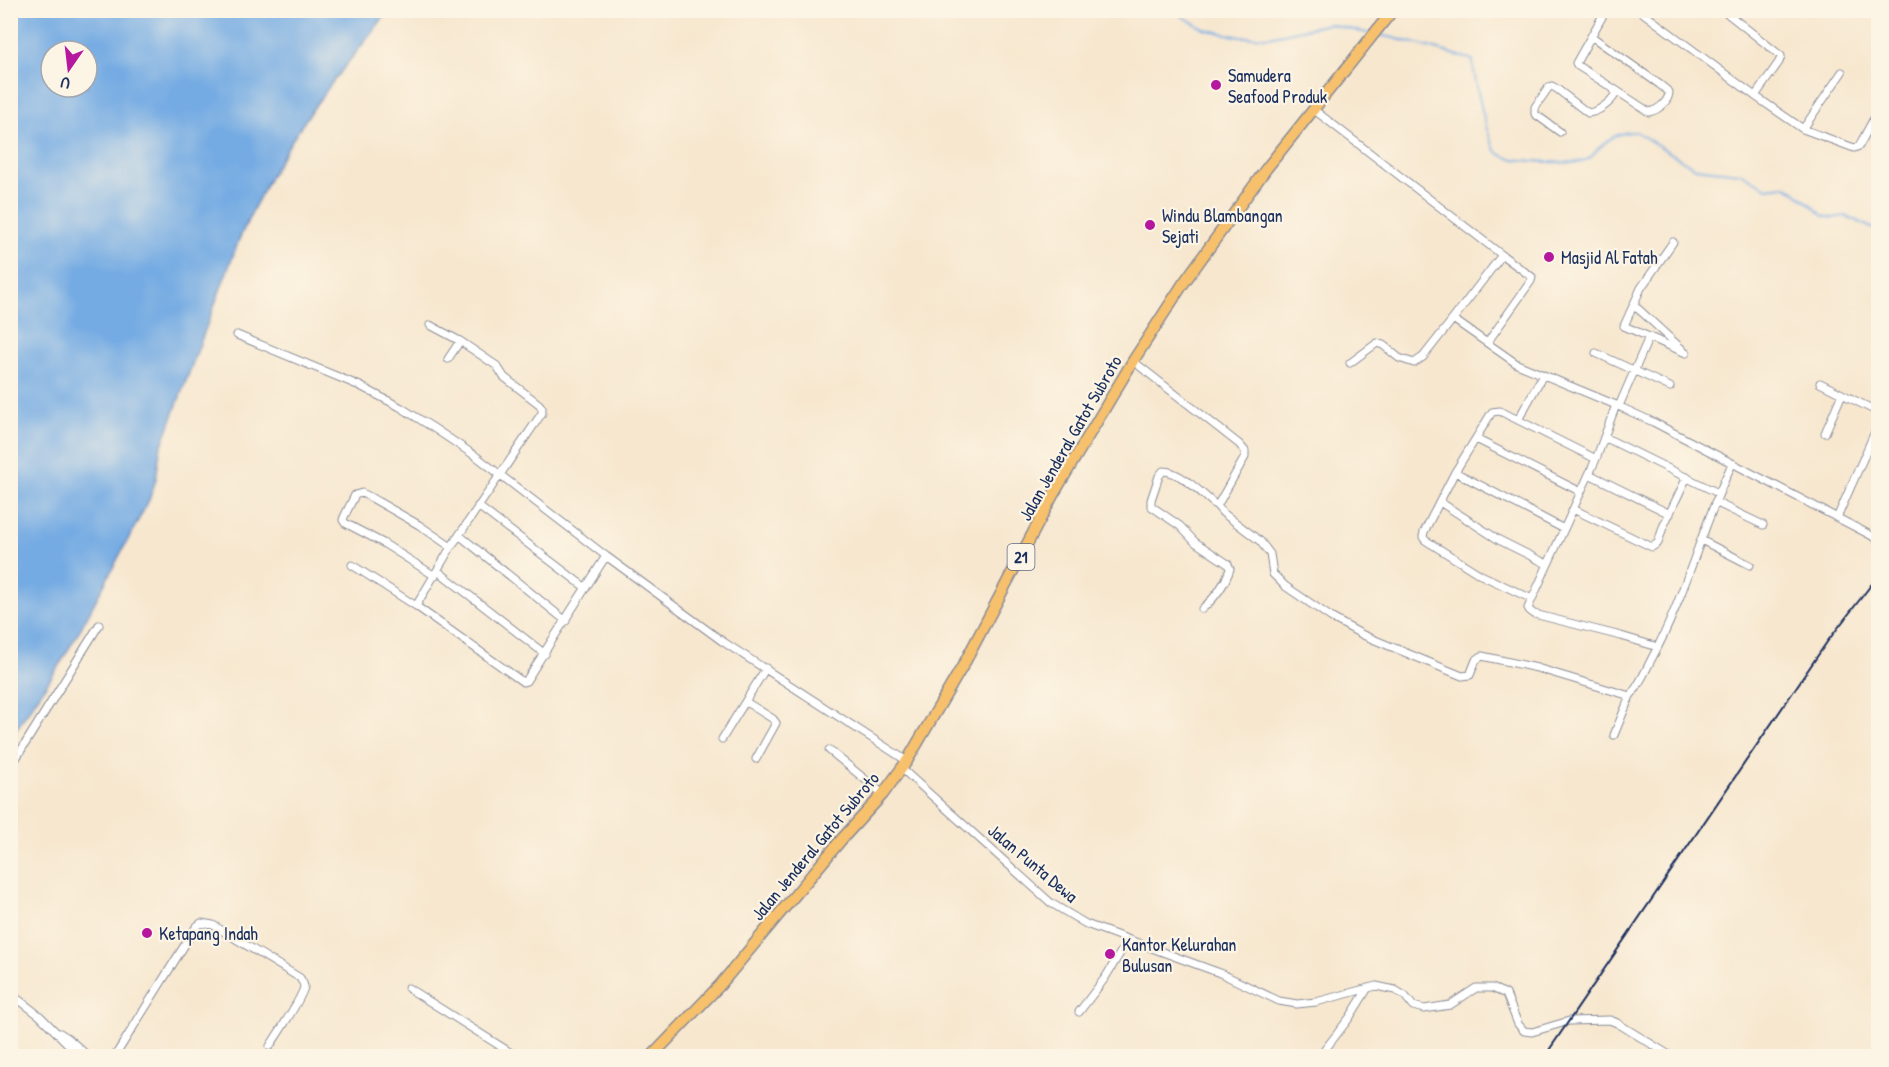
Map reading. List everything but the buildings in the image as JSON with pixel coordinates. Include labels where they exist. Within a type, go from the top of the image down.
[{"type":"highway","name":"Jalan Jenderal Gatot Subroto","points":[[652,1056],[720,985],[841,840],[883,794],[904,764],[965,662],[1053,495],[1133,362],[1183,285],[1219,232],[1313,109],[1393,10]]},
{"type":"street","points":[[1591,36],[1669,92],[1668,99],[1656,111],[1650,112],[1578,66],[1576,63],[1591,36],[1606,10]]},
{"type":"street","points":[[1639,10],[1803,129],[1854,148],[1859,146],[1878,111]]},
{"type":"street","points":[[1723,10],[1780,56],[1779,62],[1755,96]]},
{"type":"street","points":[[1803,129],[1842,72]]},
{"type":"street","points":[[1560,132],[1535,114],[1535,107],[1549,87],[1557,89],[1588,113],[1610,102],[1615,95],[1614,90]]},
{"type":"street","points":[[1313,109],[1532,277],[1487,343]]},
{"type":"street","points":[[1634,305],[1686,353],[1624,326],[1641,288],[1673,242]]},
{"type":"street","points":[[1350,363],[1377,343],[1399,358],[1413,363],[1423,357],[1502,255]]},
{"type":"street","points":[[1453,319],[1517,364],[1617,406],[1878,539]]},
{"type":"street","points":[[416,606],[451,547],[542,412],[539,404],[504,377],[497,366],[460,341],[430,325]]},
{"type":"street","name":"Jalan Punta Dewa","points":[[237,335],[380,396],[477,457],[606,556],[722,640],[904,764],[1051,903],[1086,924],[1220,973],[1280,1001],[1297,1004],[1316,1002],[1368,988]]},
{"type":"street","points":[[1649,337],[1528,608],[1534,614],[1658,647]]},
{"type":"street","points":[[448,358],[460,341]]},
{"type":"street","points":[[1596,353],[1670,387]]},
{"type":"street","points":[[1133,362],[1245,451],[1245,457],[1217,506]]},
{"type":"street","points":[[1518,420],[1542,375]]},
{"type":"street","points":[[1820,383],[1878,412]]},
{"type":"street","points":[[1825,433],[1842,394]]},
{"type":"street","points":[[1532,598],[1481,575],[1425,540],[1424,532],[1455,472],[1492,412],[1500,411],[1596,459]]},
{"type":"street","points":[[1837,518],[1878,425]]},
{"type":"street","points":[[1604,438],[1718,493]]},
{"type":"street","points":[[1476,439],[1581,492]]},
{"type":"street","points":[[1614,735],[1630,696],[1658,647],[1682,591],[1718,493],[1732,464]]},
{"type":"street","points":[[1202,609],[1211,601],[1228,576],[1230,569],[1228,564],[1195,542],[1180,526],[1151,506],[1151,500],[1163,471],[1170,471],[1180,476],[1260,542],[1270,554],[1273,574],[1286,586],[1332,618],[1363,635],[1462,676],[1470,675],[1476,660],[1482,657],[1537,668],[1630,696]]},
{"type":"street","points":[[1455,472],[1564,529]]},
{"type":"street","points":[[1589,474],[1670,514]]},
{"type":"street","points":[[1573,509],[1652,547],[1658,543],[1687,477]]},
{"type":"street","points":[[451,547],[419,525],[362,493],[355,495],[343,520],[436,573],[545,654]]},
{"type":"street","points":[[1440,502],[1499,540],[1547,564]]},
{"type":"street","points":[[1715,502],[1763,525]]},
{"type":"street","points":[[478,506],[586,588]]},
{"type":"street","points":[[459,535],[566,621]]},
{"type":"street","points":[[1701,540],[1750,565]]},
{"type":"street","points":[[352,565],[416,606],[520,681],[526,681],[606,556]]},
{"type":"street","points":[[10,768],[99,626]]},
{"type":"street","points":[[722,739],[766,668]]},
{"type":"street","points":[[746,702],[776,723],[756,759]]},
{"type":"street","points":[[829,750],[883,794]]},
{"type":"street","points":[[115,1056],[196,927],[201,923],[213,925],[300,978],[303,983],[304,987],[300,996],[270,1046]]},
{"type":"street","points":[[1079,1012],[1105,978],[1128,940]]},
{"type":"street","points":[[1320,1056],[1350,1017],[1368,988],[1376,986],[1395,990],[1405,996],[1413,1006],[1424,1009],[1450,1005],[1476,988],[1492,988],[1506,994],[1518,1024],[1524,1031],[1532,1032],[1569,1021],[1610,1020],[1671,1056]]},
{"type":"street","points":[[408,988],[516,1056]]},
{"type":"street","points":[[10,993],[40,1016],[80,1056]]},
{"type":"street","points":[[52,1028],[68,1038],[88,1056]]},
{"type":"water","points":[[11,10],[388,11],[303,123],[259,198],[240,237],[160,450],[156,479],[149,500],[60,664],[11,737]]},
{"type":"waterway","points":[[1175,10],[1204,29],[1240,37],[1269,37],[1329,24],[1371,34]]},
{"type":"waterway","points":[[1379,35],[1473,60],[1478,94],[1490,137],[1498,153],[1503,156],[1529,161],[1580,162],[1590,158],[1611,138],[1636,132],[1695,168],[1740,173],[1767,188],[1784,186],[1794,191],[1824,216],[1832,218],[1846,216],[1878,231]]},
{"type":"railway","points":[[1545,1056],[1827,642],[1878,576]]},
{"type":"place","name":"Samudera Seafood Produk","points":[[1216,85]]},
{"type":"place","name":"Windu Blambangan Sejati","points":[[1150,225]]},
{"type":"place","name":"Masjid Al Fatah","points":[[1549,257]]},
{"type":"place","name":"Ketapang Indah","points":[[147,933]]},
{"type":"place","name":"Kantor Kelurahan Bulusan","points":[[1110,954]]}]
